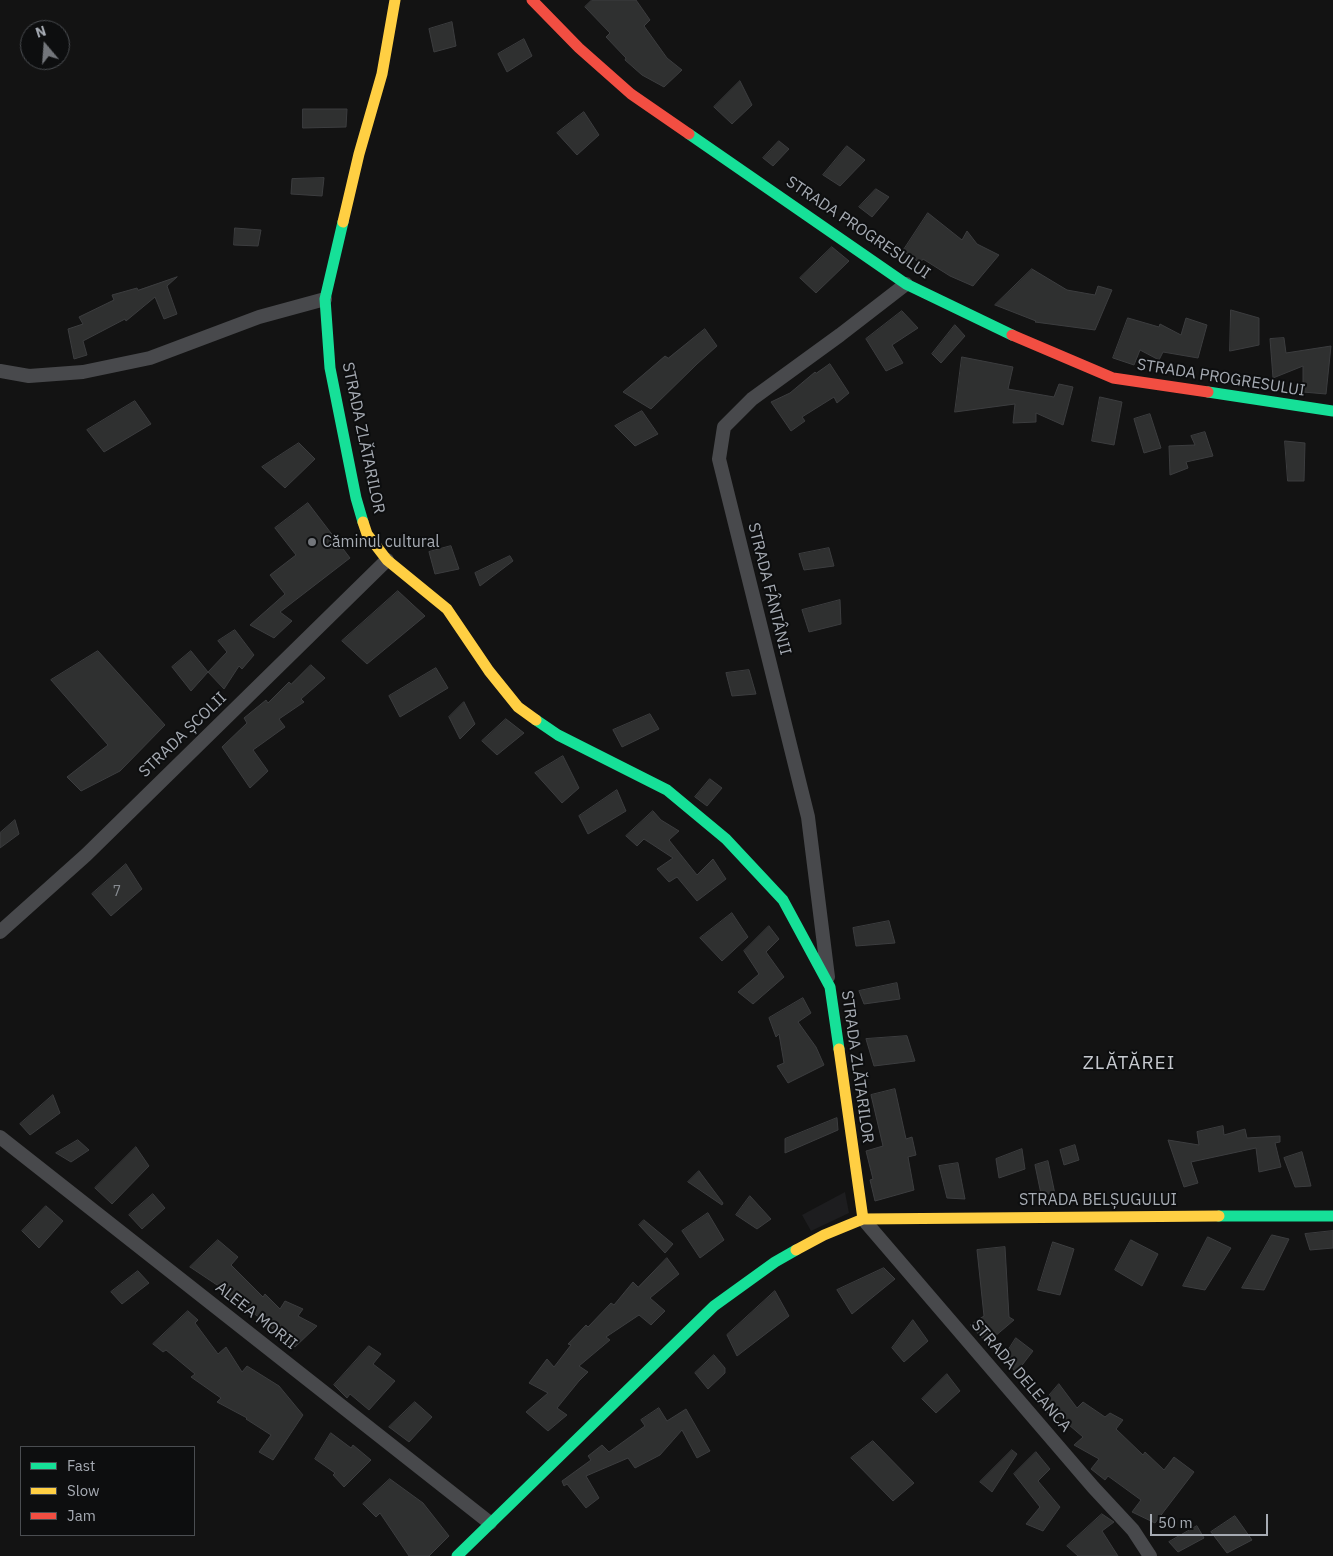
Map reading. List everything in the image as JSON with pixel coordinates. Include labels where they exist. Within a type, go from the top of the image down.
[{"type":"street","name":"STRADA ZLĂTARILOR","points":[[396,0],[382,74],[359,154],[325,299],[330,368],[356,498],[367,534],[387,560],[447,609],[489,671],[518,707],[558,735],[667,790],[726,839],[783,900],[830,987],[863,1219]]},
{"type":"street","name":"STRADA PROGRESULUI","points":[[532,0],[579,48],[632,94],[906,284],[1003,331],[1113,378],[1333,412]]},
{"type":"street","name":"STRADA FÂNTÂNII","points":[[830,987],[808,818],[718,459],[724,427],[752,399],[906,284]]},
{"type":"street","points":[[0,371],[28,376],[83,372],[150,358],[259,317],[325,299]]},
{"type":"street","name":"STRADA ȘCOLII","points":[[0,932],[86,855],[387,560]]},
{"type":"street","name":"ALEEA MORII","points":[[0,1137],[490,1523]]},
{"type":"street","name":"STRADA BELȘUGULUI","points":[[863,1219],[1094,1216],[1333,1216]]},
{"type":"street","points":[[457,1556],[714,1306],[775,1262],[824,1235],[863,1219]]},
{"type":"street","name":"STRADA DELEANCA","points":[[863,1219],[1093,1487],[1133,1530],[1150,1556]]},
{"type":"shaded area","points":[[845,1192],[849,1213],[811,1231],[802,1215]]},
{"type":"building","points":[[592,0],[636,0],[650,20],[644,26],[667,58],[682,70],[664,87],[642,75],[625,60],[626,58],[606,37],[610,33],[585,7]]},
{"type":"building","points":[[452,22],[456,46],[434,52],[429,29]]},
{"type":"building","points":[[524,39],[532,56],[507,72],[498,54]]},
{"type":"building","points":[[740,81],[752,105],[732,124],[714,107]]},
{"type":"building","points":[[303,109],[347,109],[346,127],[303,128]]},
{"type":"building","points":[[584,112],[599,135],[577,155],[557,133]]},
{"type":"building","points":[[779,141],[789,149],[773,166],[763,158]]},
{"type":"building","points":[[847,146],[865,160],[840,186],[823,175]]},
{"type":"building","points":[[324,178],[322,196],[291,194],[292,179]]},
{"type":"building","points":[[876,189],[889,197],[872,217],[859,207]]},
{"type":"building","points":[[928,213],[962,240],[967,231],[977,244],[999,255],[973,286],[950,276],[923,259],[920,263],[903,251]]},
{"type":"building","points":[[235,228],[261,230],[258,246],[234,245]]},
{"type":"building","points":[[832,247],[849,261],[816,293],[800,278]]},
{"type":"building","points":[[1032,269],[1067,290],[1095,295],[1098,286],[1112,290],[1095,330],[1035,322],[995,305]]},
{"type":"building","points":[[177,277],[167,286],[177,314],[164,319],[155,297],[126,321],[125,319],[83,341],[87,355],[74,359],[68,329],[83,324],[79,317],[114,300],[112,295],[137,288],[138,290]]},
{"type":"building","points":[[1231,310],[1259,318],[1259,345],[1230,351]]},
{"type":"building","points":[[902,311],[918,328],[892,345],[903,363],[886,371],[866,339]]},
{"type":"building","points":[[1128,318],[1159,327],[1160,324],[1181,335],[1186,318],[1207,325],[1198,358],[1163,352],[1159,360],[1140,350],[1134,365],[1113,358]]},
{"type":"building","points":[[955,325],[965,336],[941,363],[932,354]]},
{"type":"building","points":[[705,329],[717,346],[651,409],[623,392],[665,356],[668,358]]},
{"type":"building","points":[[1284,338],[1286,353],[1331,346],[1326,394],[1303,392],[1303,366],[1273,378],[1270,339]]},
{"type":"building","points":[[962,357],[1013,367],[1008,389],[1054,397],[1059,384],[1073,387],[1063,425],[1036,413],[1036,422],[1013,423],[1015,404],[955,412]]},
{"type":"building","points":[[830,364],[849,393],[837,403],[834,397],[802,417],[805,421],[791,431],[771,402],[790,393],[815,372]]},
{"type":"building","points":[[1100,397],[1122,402],[1114,445],[1092,441]]},
{"type":"building","points":[[135,401],[151,424],[104,452],[87,430]]},
{"type":"building","points":[[642,411],[658,434],[635,446],[615,426]]},
{"type":"building","points":[[1150,414],[1161,448],[1144,453],[1134,419]]},
{"type":"building","points":[[1205,432],[1213,456],[1186,462],[1188,468],[1170,475],[1169,446],[1195,445],[1191,436]]},
{"type":"building","points":[[1285,441],[1305,443],[1304,481],[1288,481]]},
{"type":"building","points":[[299,443],[315,459],[285,488],[262,467]]},
{"type":"building","name":"Căminul cultural","points":[[308,503],[350,558],[280,612],[292,621],[274,638],[250,625],[285,594],[270,575],[296,555],[275,528]]},
{"type":"building","points":[[451,546],[459,569],[435,574],[429,552]]},
{"type":"building","points":[[829,548],[834,566],[804,570],[799,554]]},
{"type":"building","points":[[510,556],[513,561],[480,586],[475,573]]},
{"type":"building","points":[[398,591],[425,616],[367,664],[342,641]]},
{"type":"building","points":[[840,600],[841,624],[809,632],[802,610]]},
{"type":"building","points":[[235,630],[254,655],[242,669],[239,666],[224,689],[208,672],[227,652],[218,641]]},
{"type":"building","points":[[98,651],[165,725],[120,771],[81,791],[67,777],[108,745],[51,680]]},
{"type":"building","points":[[191,651],[208,672],[191,691],[172,667]]},
{"type":"building","points":[[311,665],[325,678],[301,699],[304,702],[279,719],[285,727],[253,750],[268,771],[250,788],[222,747],[247,723],[244,718],[266,700],[268,703],[289,682],[291,684]]},
{"type":"building","points":[[436,668],[448,688],[400,717],[389,696]]},
{"type":"building","points":[[749,670],[756,694],[732,696],[726,673]]},
{"type":"building","points":[[464,702],[475,724],[460,739],[449,717]]},
{"type":"building","points":[[650,714],[659,729],[622,747],[613,730]]},
{"type":"building","points":[[506,719],[524,733],[497,755],[482,741]]},
{"type":"building","points":[[563,756],[579,788],[562,803],[535,773]]},
{"type":"building","points":[[710,779],[722,788],[707,806],[695,797]]},
{"type":"building","points":[[617,790],[626,811],[588,834],[579,816]]},
{"type":"building","points":[[653,811],[661,820],[679,831],[669,840],[697,875],[713,859],[726,879],[697,901],[677,877],[669,882],[657,869],[673,858],[644,839],[637,846],[626,836]]},
{"type":"building","points":[[15,820],[19,834],[0,848],[0,833]]},
{"type":"building","points":[[126,864],[142,889],[111,916],[92,894]]},
{"type":"building","points":[[732,913],[748,937],[722,961],[700,938]]},
{"type":"building","points":[[889,921],[895,943],[856,946],[853,928]]},
{"type":"building","points":[[769,926],[779,939],[766,952],[784,977],[753,1004],[738,992],[759,974],[744,951]]},
{"type":"building","points":[[897,983],[900,999],[864,1004],[859,991]]},
{"type":"building","points":[[803,998],[811,1013],[798,1022],[816,1047],[824,1065],[788,1083],[777,1066],[784,1063],[779,1034],[776,1037],[769,1018]]},
{"type":"building","points":[[907,1036],[915,1061],[874,1066],[866,1039]]},
{"type":"building","points":[[895,1089],[906,1139],[912,1137],[916,1155],[908,1157],[914,1190],[875,1201],[870,1180],[873,1179],[866,1151],[883,1146],[871,1095]]},
{"type":"building","points":[[53,1095],[60,1113],[30,1135],[20,1124]]},
{"type":"building","points":[[837,1118],[838,1130],[785,1153],[785,1139]]},
{"type":"building","points":[[1223,1126],[1224,1135],[1245,1129],[1247,1138],[1280,1136],[1280,1142],[1275,1143],[1281,1167],[1259,1172],[1256,1148],[1191,1162],[1198,1183],[1184,1187],[1168,1140],[1199,1145],[1197,1132]]},
{"type":"building","points":[[78,1140],[89,1150],[71,1162],[56,1153]]},
{"type":"building","points":[[1075,1145],[1079,1160],[1064,1165],[1060,1150]]},
{"type":"building","points":[[136,1147],[149,1166],[112,1204],[95,1188]]},
{"type":"building","points":[[1022,1149],[1025,1169],[999,1178],[996,1159]]},
{"type":"building","points":[[1302,1152],[1311,1186],[1295,1187],[1284,1158]]},
{"type":"building","points":[[1048,1161],[1055,1194],[1041,1194],[1035,1165]]},
{"type":"building","points":[[958,1163],[965,1199],[947,1198],[939,1166]]},
{"type":"building","points":[[699,1171],[723,1203],[722,1205],[688,1182]]},
{"type":"building","points":[[153,1194],[165,1208],[142,1229],[129,1215]]},
{"type":"building","points":[[750,1196],[771,1219],[757,1229],[736,1215]]},
{"type":"building","points":[[46,1206],[63,1221],[39,1248],[22,1231]]},
{"type":"building","points":[[708,1213],[724,1240],[700,1258],[682,1231]]},
{"type":"building","points":[[644,1220],[673,1244],[665,1253],[639,1225]]},
{"type":"building","points":[[1333,1231],[1333,1248],[1310,1250],[1305,1234]]},
{"type":"building","points":[[1272,1235],[1289,1239],[1264,1290],[1242,1288]]},
{"type":"building","points":[[1208,1237],[1231,1248],[1205,1290],[1183,1286]]},
{"type":"building","points":[[218,1240],[238,1257],[231,1265],[263,1297],[265,1294],[280,1309],[285,1301],[303,1309],[298,1316],[317,1326],[295,1347],[246,1307],[227,1296],[229,1293],[190,1267]]},
{"type":"building","points":[[1131,1240],[1158,1254],[1142,1286],[1115,1270]]},
{"type":"building","points":[[1053,1242],[1074,1249],[1060,1295],[1038,1290]]},
{"type":"building","points":[[1005,1247],[1009,1317],[1014,1320],[987,1343],[970,1325],[984,1316],[977,1250]]},
{"type":"building","points":[[667,1258],[679,1274],[650,1298],[665,1311],[651,1325],[639,1315],[606,1337],[610,1340],[579,1366],[588,1372],[557,1408],[567,1415],[548,1431],[526,1412],[548,1393],[529,1383],[547,1359],[554,1367],[571,1345],[568,1344],[586,1325],[588,1327],[611,1303],[614,1305],[633,1282],[638,1287]]},
{"type":"building","points":[[884,1268],[895,1279],[852,1314],[837,1290]]},
{"type":"building","points":[[138,1271],[149,1283],[122,1304],[111,1292]]},
{"type":"building","points":[[775,1291],[789,1316],[737,1356],[727,1335]]},
{"type":"building","points":[[188,1311],[198,1320],[195,1323],[218,1354],[226,1347],[242,1372],[247,1366],[279,1386],[303,1415],[273,1460],[259,1452],[271,1435],[247,1418],[217,1402],[221,1398],[191,1377],[195,1374],[166,1350],[163,1352],[153,1344]]},
{"type":"building","points":[[913,1320],[928,1341],[904,1362],[892,1348]]},
{"type":"building","points":[[1016,1338],[1033,1351],[1016,1373],[1004,1357]]},
{"type":"building","points":[[369,1346],[381,1354],[373,1364],[395,1381],[369,1410],[350,1394],[347,1398],[334,1385]]},
{"type":"building","points":[[714,1355],[725,1368],[725,1373],[708,1389],[695,1373]]},
{"type":"building","points":[[947,1374],[960,1391],[936,1413],[922,1399]]},
{"type":"building","points":[[1059,1384],[1077,1408],[1083,1402],[1105,1417],[1110,1413],[1123,1420],[1116,1429],[1143,1455],[1145,1452],[1164,1470],[1174,1457],[1194,1472],[1155,1523],[1132,1512],[1141,1500],[1108,1476],[1105,1480],[1091,1469],[1099,1459],[1074,1445],[1083,1437],[1055,1413],[1051,1417],[1041,1405]]},
{"type":"building","points":[[415,1402],[432,1417],[409,1442],[389,1427]]},
{"type":"building","points":[[659,1408],[667,1421],[686,1409],[710,1451],[697,1458],[682,1430],[660,1455],[635,1468],[628,1458],[586,1476],[599,1498],[586,1508],[567,1484],[564,1486],[562,1481],[591,1460],[588,1456],[602,1445],[609,1452],[645,1426],[641,1420]]},
{"type":"building","points":[[331,1433],[351,1448],[353,1445],[371,1460],[344,1487],[333,1475],[335,1473],[315,1459]]},
{"type":"building","points":[[873,1441],[914,1483],[893,1501],[851,1458]]},
{"type":"building","points":[[1012,1450],[1017,1454],[992,1492],[980,1482]]},
{"type":"building","points":[[1036,1452],[1050,1469],[1038,1481],[1060,1507],[1043,1531],[1026,1524],[1040,1507],[1014,1474]]},
{"type":"building","points":[[390,1479],[423,1503],[449,1536],[429,1556],[409,1556],[380,1513],[376,1517],[363,1504]]},
{"type":"building","points":[[1102,1514],[1114,1522],[1102,1531],[1118,1556],[1078,1556],[1067,1546]]},
{"type":"building","points":[[1235,1516],[1252,1540],[1227,1553],[1211,1532]]},
{"type":"building","points":[[1197,1526],[1204,1538],[1178,1552],[1169,1542]]},
{"type":"traffic: fast","points":[[689,134],[906,284],[1012,335]]},
{"type":"traffic: fast","points":[[343,222],[325,299],[330,368],[356,498],[363,522]]},
{"type":"traffic: fast","points":[[1208,392],[1333,411]]},
{"type":"traffic: fast","points":[[536,720],[558,735],[667,790],[726,839],[783,900],[830,987],[839,1049]]},
{"type":"traffic: fast","points":[[1219,1216],[1333,1216]]},
{"type":"traffic: fast","points":[[457,1556],[714,1306],[775,1262],[796,1250]]},
{"type":"traffic: slow","points":[[343,222],[359,154],[382,74],[395,0]]},
{"type":"traffic: slow","points":[[363,522],[367,534],[387,560],[447,609],[489,671],[518,707],[536,720]]},
{"type":"traffic: slow","points":[[839,1049],[863,1219]]},
{"type":"traffic: slow","points":[[796,1250],[824,1235],[863,1219],[1219,1216]]},
{"type":"traffic: jam","points":[[532,0],[579,48],[631,94],[689,134]]},
{"type":"traffic: jam","points":[[1012,335],[1113,378],[1208,392]]},
{"type":"place","name":"Căminul cultural","points":[[312,542]]},
{"type":"district","name":"ZLĂTĂREI","points":[[1129,1064]]}]
